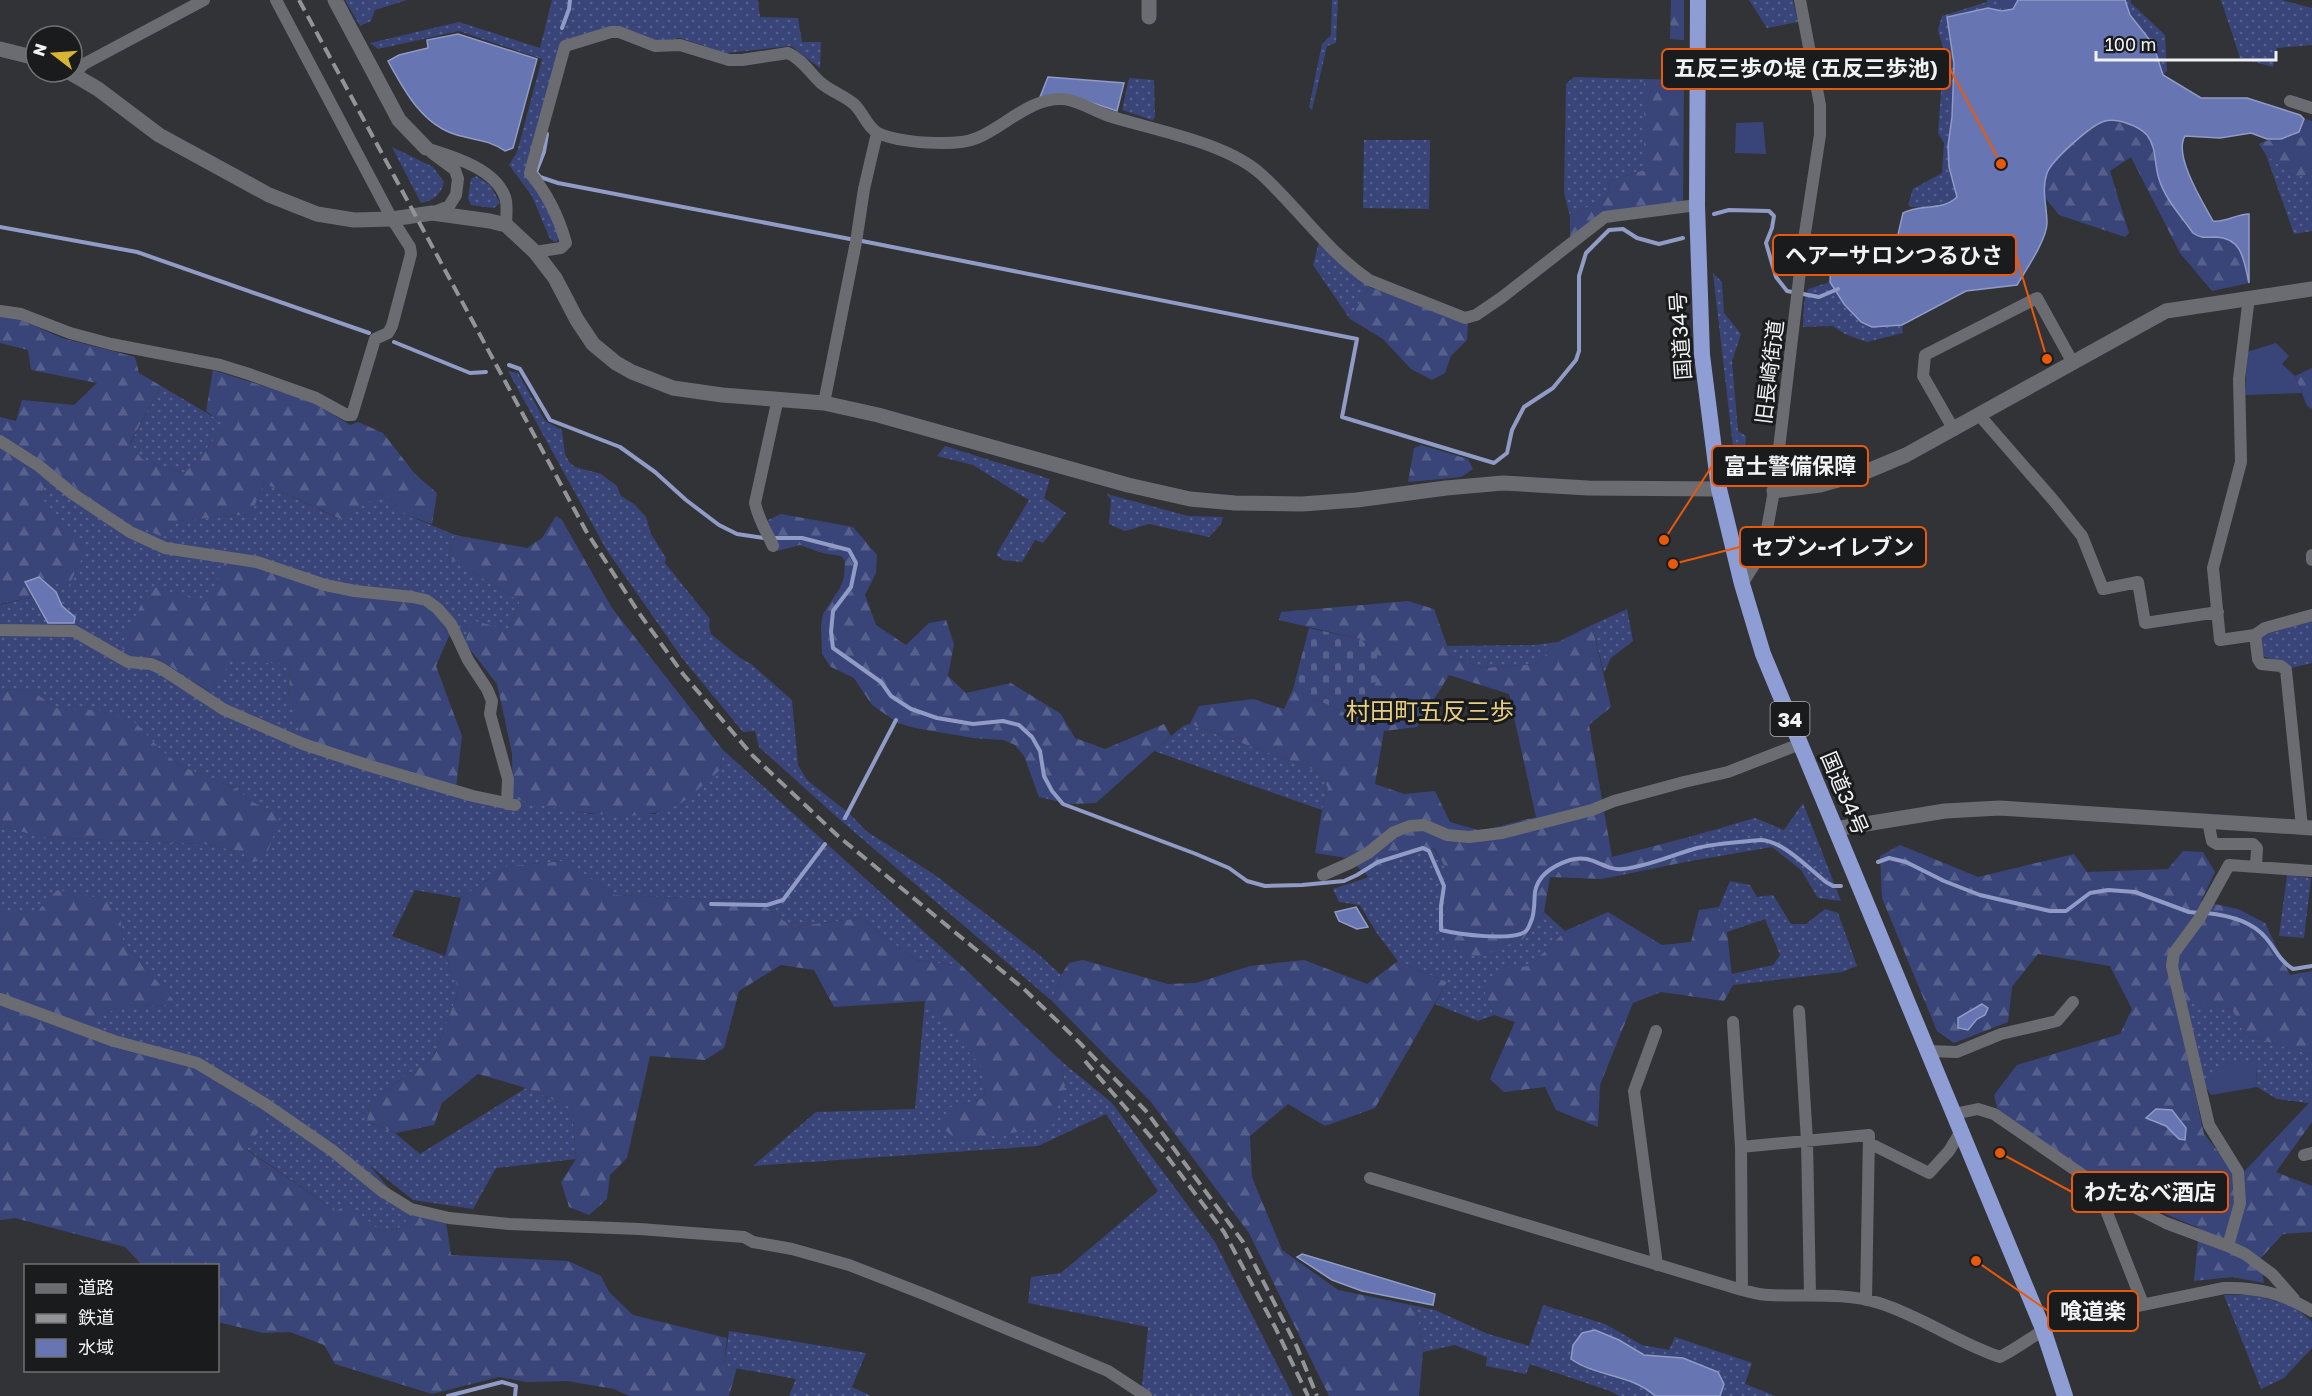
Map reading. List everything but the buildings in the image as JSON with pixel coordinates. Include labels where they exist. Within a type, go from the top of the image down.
[{"type":"highway","name":"国道34号","points":[[1698,0],[1697,205],[1702,355],[1719,489],[1742,584],[1763,654],[2043,1329],[2065,1396]]},
{"type":"street","points":[[84,64],[204,0]]},
{"type":"street","points":[[0,311],[21,314],[70,333],[111,344],[220,365],[316,398],[347,415],[352,415],[375,339],[388,333],[392,326],[411,254],[410,247],[392,219],[276,0]]},
{"type":"street","points":[[84,80],[98,88],[159,135],[269,195],[317,214],[354,220],[392,219],[432,213],[449,206],[456,195],[458,179],[455,170],[426,148],[399,120],[335,0]]},
{"type":"street","points":[[1149,0],[1149,17]]},
{"type":"street","name":"旧長崎街道","points":[[1742,584],[1764,551],[1774,491],[1799,283],[1820,135],[1820,105],[1800,0]]},
{"type":"street","points":[[535,252],[561,248],[566,243],[551,204],[541,186],[530,173],[565,46],[611,32],[659,47],[680,45],[729,60],[788,52],[810,69],[820,82],[844,96],[878,133],[914,142],[963,141],[976,138],[1033,106],[1063,99],[1214,149],[1247,163],[1262,174],[1318,235],[1356,271],[1387,288],[1465,318],[1476,315],[1501,298],[1605,217],[1697,205]]},
{"type":"street","points":[[0,49],[24,55]]},
{"type":"street","points":[[2290,101],[2312,108]]},
{"type":"street","points":[[824,403],[856,242],[864,189],[878,133]]},
{"type":"street","points":[[426,148],[463,159],[489,176],[504,195],[507,209],[506,225]]},
{"type":"street","points":[[432,213],[506,225],[535,252],[555,278],[577,320],[593,344],[616,363],[632,372],[673,388],[722,395],[824,403],[878,415],[1128,485],[1190,499],[1302,504],[1503,483],[1588,488],[1719,489]]},
{"type":"street","points":[[1774,491],[1820,485],[1863,473],[1905,455],[1980,416],[2166,311],[2312,289]]},
{"type":"street","points":[[2249,297],[2239,379],[2241,462],[2213,568],[2220,640],[2255,635],[2265,627],[2312,615]]},
{"type":"street","points":[[1954,430],[1923,376],[1924,356],[2037,298],[2073,363]]},
{"type":"street","points":[[773,546],[759,520],[755,503],[778,398]]},
{"type":"street","points":[[1980,416],[2082,536],[2103,588],[2138,582],[2145,623],[2218,612]]},
{"type":"street","points":[[0,441],[39,466],[73,494],[130,532],[165,548],[257,562],[325,585],[355,591],[412,597],[432,604],[451,624],[468,660],[488,689],[492,701],[490,714],[508,779],[511,804],[370,766],[277,733],[223,709],[151,664],[128,662],[75,631],[0,630]]},
{"type":"street","points":[[2312,555],[2312,560]]},
{"type":"street","points":[[1836,829],[1945,811],[2000,808],[2307,827],[2286,670],[2275,664],[2261,664],[2258,659],[2255,635]]},
{"type":"street","points":[[1323,875],[1359,858],[1394,832],[1410,826],[1424,825],[1448,835],[1469,837],[1502,833],[1592,810],[1614,801],[1684,782],[1728,772],[1800,744]]},
{"type":"street","points":[[2208,821],[2212,841],[2217,844],[2253,844],[2257,848],[2256,867]]},
{"type":"street","points":[[2229,1246],[2240,1203],[2238,1172],[2208,1125],[2172,966],[2174,953],[2199,919],[2229,865],[2312,872]]},
{"type":"street","points":[[0,999],[114,1041],[197,1063],[275,1111],[333,1151],[382,1191],[411,1209],[449,1218],[509,1224],[640,1229],[744,1237],[753,1242],[792,1249],[849,1265],[1059,1350],[1108,1371],[1146,1396]]},
{"type":"street","points":[[1928,1051],[1957,1052],[2001,1034],[2057,1022],[2073,1002]]},
{"type":"street","points":[[1799,1011],[1807,1141],[1810,1295]]},
{"type":"street","points":[[1733,1022],[1741,1147],[1742,1290]]},
{"type":"street","points":[[1656,1030],[1634,1091],[1657,1265]]},
{"type":"street","points":[[1954,1114],[1978,1108],[1994,1114],[2100,1187],[2166,1223],[2245,1254],[2272,1274],[2294,1300]]},
{"type":"street","points":[[1869,1143],[1929,1173],[1949,1151],[1961,1131]]},
{"type":"street","points":[[1741,1147],[1869,1135],[1866,1300]]},
{"type":"street","points":[[1370,1178],[1742,1290],[1768,1295],[1810,1295],[1866,1300],[1910,1314],[1977,1349],[2000,1357],[2020,1347],[2043,1329],[2060,1322],[2224,1288],[2246,1287],[2272,1292],[2294,1300],[2312,1311]]},
{"type":"street","points":[[2100,1187],[2102,1200],[2143,1304]]},
{"type":"green space","points":[[345,0],[407,0],[375,10],[371,21],[360,26]]},
{"type":"green space","points":[[552,0],[758,0],[760,17],[798,18],[802,42],[821,42],[820,68],[791,46],[726,53],[680,38],[656,41],[613,26],[561,41],[525,174],[539,190],[560,237],[556,242],[550,239],[532,196],[509,165],[517,152],[542,59],[459,31],[378,49],[370,43],[459,22],[540,48]]},
{"type":"green space","points":[[1332,0],[1338,0],[1336,43],[1327,46],[1312,110],[1309,107],[1322,44],[1331,35]]},
{"type":"green space","points":[[1671,0],[1684,0],[1684,40],[1670,39]]},
{"type":"green space","points":[[1749,0],[1793,0],[1798,22],[1767,28]]},
{"type":"green space","points":[[1987,0],[1999,0],[2002,11],[1988,8],[1947,18],[1954,64],[1952,117],[1948,146],[1949,167],[1957,196],[1941,206],[1913,207],[1908,205],[1913,189],[1942,173],[1944,143],[1938,133],[1944,51],[1938,30],[1942,16],[1987,2]]},
{"type":"green space","points":[[1999,0],[2018,0],[2013,9],[2002,11]]},
{"type":"green space","points":[[2125,0],[2131,0],[2131,3],[2165,35],[2167,71],[2163,75],[2153,44],[2130,15]]},
{"type":"green space","points":[[2221,0],[2281,0],[2312,8],[2312,45],[2277,48],[2273,67],[2240,58]]},
{"type":"green space","points":[[1574,77],[1644,79],[1644,170],[1610,181],[1607,197],[1570,216],[1564,193],[1566,84]]},
{"type":"green space","points":[[1129,78],[1154,80],[1155,117],[1152,120],[1122,110]]},
{"type":"green space","points":[[1644,79],[1684,80],[1683,201],[1602,213],[1570,237],[1570,216],[1607,197],[1610,181],[1644,170]]},
{"type":"green space","points":[[2304,119],[2312,121],[2312,175],[2294,176],[2266,155],[2259,144],[2299,132]]},
{"type":"green space","points":[[2105,121],[2118,122],[2144,132],[2155,152],[2161,184],[2179,216],[2195,235],[2224,238],[2237,246],[2244,259],[2249,283],[2212,291],[2180,253],[2131,157],[2110,171],[2129,233],[2125,237],[2059,215],[2043,195],[2047,172],[2064,151]]},
{"type":"green space","points":[[1763,122],[1766,154],[1735,153],[1736,123]]},
{"type":"green space","points":[[1364,140],[1430,140],[1429,209],[1363,208]]},
{"type":"green space","points":[[392,147],[433,167],[444,182],[436,196],[421,203]]},
{"type":"green space","points":[[2266,155],[2294,176],[2312,175],[2312,231],[2294,234]]},
{"type":"green space","points":[[476,176],[490,185],[500,203],[494,208],[471,205],[468,198],[471,179]]},
{"type":"green space","points":[[1319,242],[1369,287],[1350,319],[1313,265]]},
{"type":"green space","points":[[1713,273],[1722,282],[1724,313],[1741,334],[1732,361],[1738,431],[1746,436],[1744,467],[1735,464]]},
{"type":"green space","points":[[1830,282],[1844,304],[1872,327],[1902,325],[1903,333],[1867,342],[1845,334],[1833,326],[1803,327],[1804,303],[1808,289]]},
{"type":"green space","points":[[1369,287],[1468,321],[1467,340],[1451,356],[1445,373],[1432,380],[1411,369],[1383,339],[1350,319]]},
{"type":"green space","points":[[0,316],[12,316],[62,338],[135,357],[139,373],[161,386],[130,443],[142,459],[184,474],[226,426],[206,411],[213,370],[313,402],[350,425],[358,422],[383,433],[415,474],[437,493],[432,524],[407,515],[382,493],[342,520],[264,483],[251,514],[178,521],[163,537],[106,512],[53,470],[40,496],[87,548],[68,587],[39,577],[25,582],[32,597],[1,604],[0,610],[0,417],[16,421],[22,400],[74,405],[97,383],[31,370],[28,350],[0,343]]},
{"type":"green space","points":[[2276,343],[2289,356],[2282,364],[2295,376],[2302,393],[2245,395],[2247,352]]},
{"type":"green space","points":[[2312,368],[2312,409],[2307,406],[2295,376]]},
{"type":"green space","points":[[508,371],[518,373],[545,421],[562,430],[565,454],[569,462],[575,467],[601,474],[617,486],[621,496],[634,504],[646,517],[651,534],[666,558],[665,563],[710,619],[711,634],[751,664],[792,700],[798,765],[807,780],[850,814],[866,831],[935,875],[1037,953],[1061,975],[1052,1001],[838,818],[759,747],[755,731],[743,732],[682,658],[606,549]]},
{"type":"green space","points":[[161,386],[227,425],[184,474],[142,459],[130,444]]},
{"type":"green space","points":[[1421,445],[1468,459],[1473,469],[1461,477],[1408,482],[1414,448]]},
{"type":"green space","points":[[945,446],[1050,479],[1044,498],[1066,513],[1043,543],[1035,540],[1022,562],[1003,560],[996,555],[1029,500],[973,465],[937,456]]},
{"type":"green space","points":[[53,470],[106,512],[178,521],[251,514],[264,483],[341,520],[382,493],[407,515],[455,535],[448,557],[520,601],[508,630],[465,643],[449,636],[435,613],[209,603],[120,648],[160,660],[211,692],[231,660],[289,664],[290,700],[456,788],[591,814],[656,814],[720,770],[723,750],[962,966],[916,960],[860,918],[792,927],[758,901],[615,895],[564,861],[508,866],[461,898],[415,890],[392,936],[445,956],[459,990],[434,1056],[370,1101],[367,1121],[395,1133],[420,1154],[526,1088],[572,1108],[576,1159],[496,1168],[473,1209],[413,1200],[369,1165],[412,1215],[399,1228],[381,1232],[348,1204],[336,1211],[247,1149],[269,1115],[133,1053],[97,1043],[95,1017],[124,1006],[176,1005],[123,941],[120,915],[0,911],[0,825],[39,837],[203,844],[245,852],[244,863],[279,816],[251,801],[235,788],[181,766],[162,751],[98,710],[60,710],[32,691],[11,689],[0,692],[0,605],[32,597],[48,623],[74,623],[75,616],[62,606],[56,592],[39,577],[40,496]]},
{"type":"green space","points":[[1107,494],[1188,516],[1223,517],[1221,524],[1209,537],[1149,524],[1125,531],[1109,524],[1111,500]]},
{"type":"green space","points":[[781,514],[853,527],[877,555],[876,573],[865,595],[876,625],[906,645],[929,623],[946,620],[954,644],[948,676],[966,693],[1011,683],[1061,714],[1075,738],[1105,749],[1164,724],[1171,736],[1096,803],[1070,804],[1039,797],[1024,756],[1015,745],[1003,740],[973,738],[898,723],[872,705],[854,678],[831,667],[822,654],[823,614],[840,588],[844,577],[845,561],[841,556],[822,553],[800,545],[777,551],[768,520]]},
{"type":"green space","points":[[556,516],[562,520],[612,608],[723,750],[720,770],[681,803],[664,811],[622,816],[575,811],[513,799],[512,753],[497,684],[465,643],[472,620],[508,630],[520,601],[448,557],[455,535],[527,548],[542,538]]},
{"type":"green space","points":[[225,561],[413,602],[435,613],[449,636],[436,666],[462,736],[456,788],[302,738],[290,700],[289,664],[231,661],[211,692],[160,660],[120,648],[150,586],[209,603]]},
{"type":"green space","points":[[1408,601],[1434,609],[1451,657],[1483,668],[1536,664],[1558,642],[1592,625],[1611,707],[1589,725],[1612,857],[1689,837],[1685,862],[1602,879],[1550,877],[1544,912],[1523,939],[1477,957],[1448,946],[1448,872],[1434,848],[1395,860],[1369,877],[1347,858],[1315,853],[1328,788],[1321,776],[1312,769],[1190,724],[1199,706],[1253,699],[1284,709],[1293,689],[1348,714],[1360,639],[1279,620],[1281,612]],"holes":[[[1449,675],[1509,694],[1536,817],[1481,831],[1450,822],[1435,791],[1404,794],[1375,784],[1384,731],[1417,727]]]},
{"type":"green space","points":[[1627,609],[1633,641],[1611,658],[1604,673],[1592,625]]},
{"type":"green space","points":[[2312,620],[2312,663],[2291,668],[2264,656],[2260,636]]},
{"type":"green space","points":[[1309,628],[1360,639],[1384,661],[1368,703],[1348,714],[1293,689]]},
{"type":"green space","points":[[1558,642],[1536,664],[1483,668],[1451,657],[1447,646],[1534,645]]},
{"type":"green space","points":[[11,689],[32,691],[60,710],[98,710],[132,719],[162,751],[181,766],[235,788],[251,801],[280,816],[268,851],[260,861],[244,863],[245,852],[203,844],[39,837],[0,825],[0,692]]},
{"type":"green space","points":[[1190,724],[1312,769],[1321,776],[1328,788],[1322,810],[1154,751],[1183,726]]},
{"type":"green space","points":[[1803,803],[1841,901],[1818,898],[1801,870],[1772,847],[1685,862],[1689,837],[1755,818],[1784,830]]},
{"type":"green space","points":[[1900,845],[1978,877],[2074,854],[2087,872],[2168,869],[2183,851],[2203,852],[2215,872],[2201,901],[2238,909],[2265,923],[2290,975],[2312,971],[2312,1055],[2245,1035],[2232,1009],[2175,1002],[2204,1134],[2239,1177],[2309,1103],[2312,1087],[2312,1122],[2276,1172],[2312,1186],[2312,1232],[2283,1234],[2260,1259],[2264,1283],[2232,1277],[2194,1281],[2199,1228],[2130,1199],[2046,1146],[1998,1111],[1994,1095],[2017,1065],[2120,1034],[2132,1009],[2110,966],[2038,954],[2012,987],[2008,1022],[1954,1043],[1937,1031],[1882,898],[1880,856]]},
{"type":"green space","points":[[1433,848],[1448,872],[1448,946],[1523,939],[1544,912],[1565,931],[1530,966],[1484,990],[1494,1015],[1478,1021],[1435,1004],[1447,982],[1398,961],[1376,932],[1360,905],[1339,902],[1333,889],[1369,877],[1395,860]]},
{"type":"green space","points":[[565,861],[615,895],[758,901],[792,927],[860,918],[916,960],[962,966],[1061,1061],[1065,1086],[1052,1126],[959,1142],[942,1127],[948,1108],[984,1098],[986,1072],[925,1001],[834,1007],[814,970],[781,965],[739,991],[724,1048],[705,1060],[650,1056],[627,1158],[610,1175],[607,1199],[589,1215],[569,1207],[561,1182],[576,1159],[572,1108],[526,1088],[478,1074],[442,1103],[434,1125],[395,1133],[367,1121],[370,1101],[434,1056],[459,990],[445,956],[461,898],[508,866]]},
{"type":"green space","points":[[2287,875],[2311,878],[2304,938],[2279,936]]},
{"type":"green space","points":[[1730,881],[1750,885],[1757,897],[1773,895],[1791,924],[1806,924],[1825,909],[1838,913],[1857,966],[1842,972],[1733,985],[1732,974],[1773,965],[1780,955],[1765,919],[1727,932],[1719,907]]},
{"type":"green space","points":[[57,890],[105,899],[120,915],[123,941],[177,1005],[124,1006],[96,1017],[97,1043],[196,1069],[269,1115],[247,1150],[336,1211],[348,1204],[381,1232],[399,1228],[412,1215],[446,1222],[451,1255],[568,1261],[601,1276],[609,1292],[633,1315],[727,1338],[724,1366],[737,1367],[729,1396],[629,1396],[614,1389],[567,1381],[527,1382],[499,1377],[432,1394],[335,1364],[324,1345],[290,1332],[263,1333],[219,1322],[219,1264],[141,1264],[125,1247],[15,1218],[0,1220],[0,911],[38,911]]},
{"type":"green space","points":[[1719,907],[1727,932],[1733,985],[1724,1001],[1661,992],[1633,1003],[1600,1085],[1598,1127],[1556,1110],[1545,1087],[1504,1092],[1490,1079],[1515,1022],[1494,1015],[1484,990],[1499,969],[1530,966],[1565,931],[1608,912],[1662,945],[1691,942],[1699,910]]},
{"type":"green space","points":[[1083,960],[1168,984],[1196,983],[1250,966],[1304,960],[1367,984],[1398,961],[1447,982],[1375,1108],[1325,1126],[1288,1104],[1250,1136],[1252,1177],[1282,1250],[1338,1290],[1416,1306],[1423,1352],[1419,1396],[1329,1396],[1249,1233],[1151,1102],[1052,1001],[1061,975],[1069,963]]},
{"type":"green space","points":[[925,1000],[987,1072],[984,1098],[949,1108],[1065,1086],[1061,1061],[1112,1103],[1215,1242],[1293,1396],[1141,1396],[1148,1327],[1028,1303],[1031,1277],[1061,1273],[1158,1191],[1106,1114],[1038,1146],[753,1166],[816,1112],[915,1109]]},
{"type":"green space","points":[[2186,1003],[2232,1009],[2245,1035],[2312,1055],[2312,1087],[2309,1103],[2277,1099],[2257,1087],[2256,1065],[2205,1086]]},
{"type":"green space","points":[[2224,1062],[2256,1064],[2257,1087],[2211,1095],[2205,1086]]},
{"type":"green space","points":[[2224,1295],[2255,1295],[2295,1307],[2312,1322],[2312,1348],[2284,1378],[2261,1389]]},
{"type":"green space","points":[[1543,1305],[1605,1324],[1642,1345],[1669,1350],[1675,1337],[1752,1363],[1745,1384],[1776,1396],[1720,1396],[1724,1384],[1682,1358],[1644,1355],[1619,1340],[1581,1366],[1630,1380],[1655,1396],[1619,1396],[1530,1364],[1526,1374],[1486,1366],[1487,1357],[1454,1345],[1423,1352],[1416,1306],[1435,1310],[1488,1334],[1529,1346]]},
{"type":"green space","points":[[729,1331],[866,1353],[852,1387],[871,1396],[789,1396],[796,1379],[724,1366]]},
{"type":"water","points":[[2018,0],[2125,0],[2130,15],[2153,44],[2163,75],[2201,98],[2247,98],[2300,115],[2304,119],[2299,132],[2281,139],[2267,139],[2251,133],[2220,138],[2185,136],[2182,144],[2191,179],[2213,221],[2249,214],[2249,283],[2241,252],[2237,246],[2225,238],[2196,235],[2174,207],[2157,173],[2154,151],[2147,135],[2128,124],[2110,120],[2099,124],[2082,136],[2050,167],[2045,179],[2044,192],[2046,230],[2017,285],[1966,291],[1902,325],[1872,327],[1861,322],[1844,304],[1830,282],[1831,260],[1837,247],[1871,238],[1891,242],[1897,239],[1903,213],[1945,204],[1957,197],[1949,167],[1948,146],[1952,117],[1954,64],[1947,17],[1988,8],[2002,11],[2013,9]]},
{"type":"water","points":[[458,34],[537,59],[513,148],[505,151],[488,142],[457,135],[434,123],[415,105],[388,61],[399,55],[428,48],[427,40]]},
{"type":"water","points":[[1048,77],[1124,83],[1117,111],[1068,95],[1040,97]]},
{"type":"water","points":[[39,577],[56,592],[62,606],[75,617],[74,623],[48,623],[25,582]]},
{"type":"water","points":[[1356,907],[1368,927],[1357,929],[1339,921],[1335,912]]},
{"type":"water","points":[[1982,1004],[1988,1008],[1985,1015],[1977,1019],[1968,1030],[1958,1028],[1958,1018]]},
{"type":"water","points":[[2156,1109],[2172,1110],[2186,1128],[2185,1140],[2179,1139],[2166,1126],[2146,1118]]},
{"type":"water","points":[[1302,1254],[1435,1294],[1433,1305],[1362,1291],[1332,1280],[1297,1257]]},
{"type":"water","points":[[1595,1330],[1619,1340],[1644,1355],[1683,1358],[1718,1372],[1724,1384],[1720,1396],[1655,1396],[1636,1383],[1591,1369],[1571,1359],[1573,1345],[1582,1333]]},
{"type":"waterway","points":[[562,28],[570,0]]},
{"type":"waterway","points":[[547,134],[544,152],[536,172],[540,177],[558,183],[850,239]]},
{"type":"waterway","points":[[1714,214],[1729,210],[1769,211],[1774,216],[1766,243],[1776,277],[1787,291],[1819,297],[1838,289]]},
{"type":"waterway","points":[[0,227],[137,252],[369,333]]},
{"type":"waterway","points":[[862,241],[1357,339],[1342,417],[1494,463],[1507,453],[1512,430],[1524,407],[1553,388],[1576,360],[1579,351],[1579,276],[1586,253],[1609,230],[1623,229],[1637,238],[1659,244],[1683,238]]},
{"type":"waterway","points":[[394,342],[470,373],[486,372]]},
{"type":"waterway","points":[[509,365],[520,369],[550,420],[620,447],[655,472],[719,525],[737,534],[764,538],[802,538],[849,550],[856,563],[851,587],[833,611],[831,632],[833,648],[881,682],[891,696],[911,709],[937,718],[973,724],[1003,721],[1019,725],[1032,737],[1040,751],[1044,776],[1052,791],[1063,804],[1196,854],[1229,868],[1247,881],[1265,886],[1344,881],[1378,862],[1423,848],[1429,851],[1444,886],[1441,930],[1498,937],[1526,931],[1532,919],[1535,892],[1543,875],[1564,862],[1578,858],[1623,869],[1705,846],[1761,840],[1778,845],[1826,882],[1833,886],[1841,886]]},
{"type":"waterway","points":[[845,818],[896,720]]},
{"type":"waterway","points":[[711,904],[767,905],[783,900],[825,844]]},
{"type":"waterway","points":[[1878,862],[1889,858],[1906,862],[1944,881],[1980,895],[2050,911],[2066,911],[2090,893],[2108,890],[2135,892],[2189,912],[2199,913]]},
{"type":"waterway","points":[[2206,913],[2231,917],[2254,927],[2266,938],[2281,959],[2293,969],[2312,966]]},
{"type":"waterway","points":[[448,1396],[502,1382],[516,1386],[515,1396]]},
{"type":"railway","points":[[299,0],[586,531],[639,613],[683,674],[753,756],[838,836],[1024,989],[1146,1111],[1243,1242],[1297,1347],[1317,1396]]},
{"type":"railway","points":[[1085,1061],[1163,1151],[1224,1232],[1275,1327],[1308,1396]]},
{"type":"place","name":"五反三歩の堤 (五反三歩池)","points":[[2001,164]]},
{"type":"place","name":"ヘアーサロンつるひさ","points":[[2047,359]]},
{"type":"place","name":"富士警備保障","points":[[1664,540]]},
{"type":"place","name":"セブン-イレブン","points":[[1673,564]]},
{"type":"place","name":"わたなべ酒店","points":[[2000,1153]]},
{"type":"place","name":"喰道楽","points":[[1976,1261]]},
{"type":"district","name":"村田町五反三歩","points":[[1430,710]]}]
